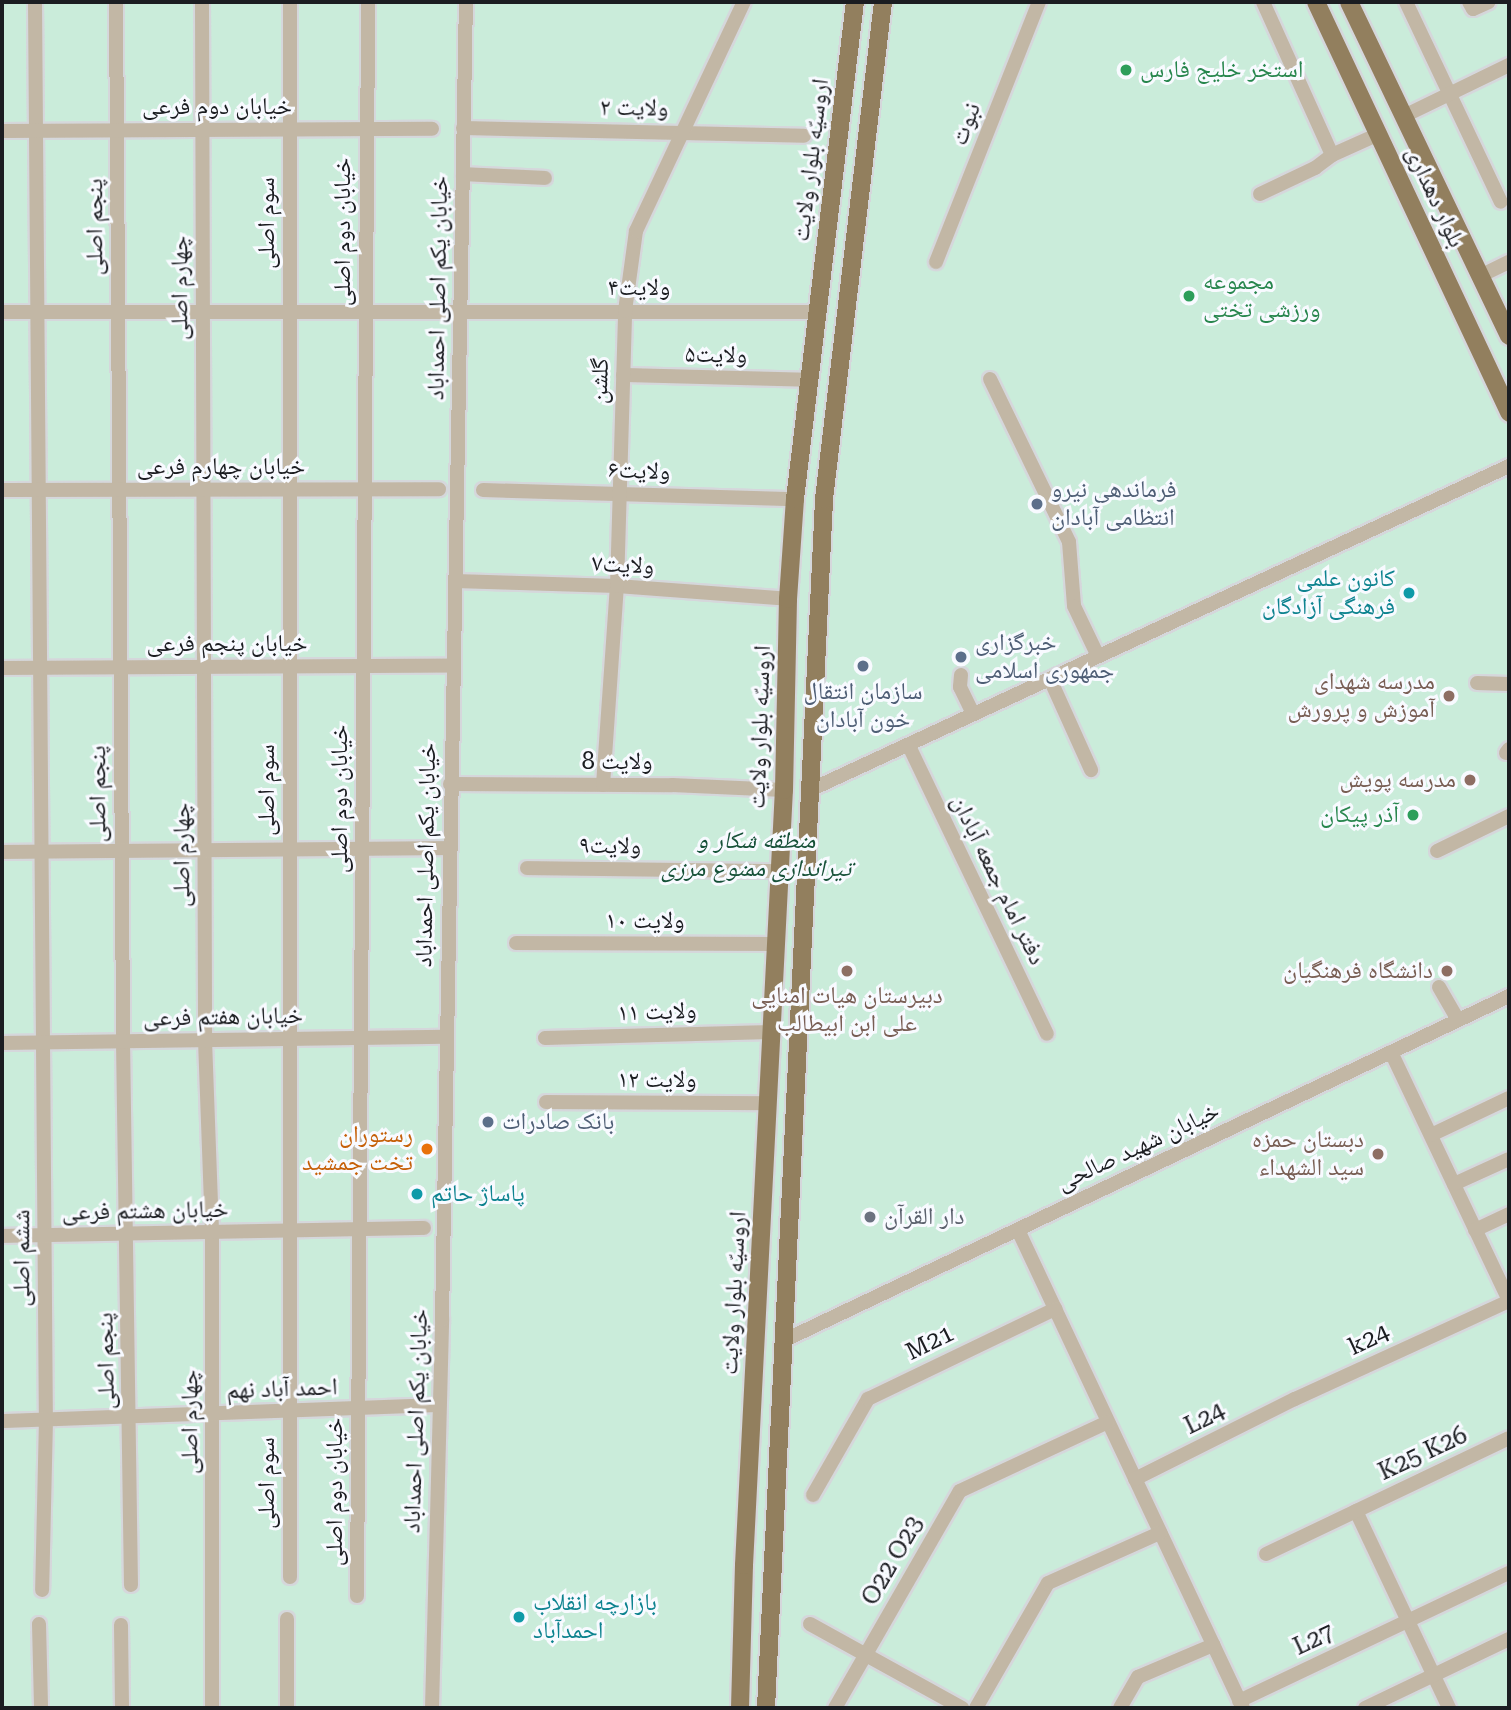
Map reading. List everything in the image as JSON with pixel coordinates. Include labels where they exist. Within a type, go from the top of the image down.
[{"type":"main road","name":"اروسیّه بلوار ولایت","points":[[740,1708],[744,1565],[783,790],[788,599],[795,499],[855,2]]},
{"type":"main road","points":[[766,1708],[824,499],[883,2]]},
{"type":"main road","name":"بلوار دهداری","points":[[1316,2],[1509,413]]},
{"type":"main road","name":"بلوار دهداری","points":[[1353,3],[1382,71],[1509,336]]},
{"type":"main road","points":[[1356,84],[1382,71]]},
{"type":"main road","points":[[795,499],[809,503],[824,499]]},
{"type":"main road","points":[[794,533],[809,527],[822,535]]},
{"type":"main road","points":[[769,1063],[783,1069],[798,1065]]},
{"type":"main road","points":[[767,1109],[782,1113],[795,1121]]},
{"type":"street","name":"ششم اصلی","points":[[36,2],[46,1419],[42,1590]]},
{"type":"street","name":"پنجم اصلی","points":[[116,2],[122,1041],[131,1585]]},
{"type":"street","name":"چهارم اصلی","points":[[202,2],[205,1040],[212,1232],[212,1708]]},
{"type":"street","name":"سوم اصلی","points":[[290,2],[290,1577]]},
{"type":"street","name":"خیابان دوم اصلی","points":[[357,1596],[368,2]]},
{"type":"street","name":"خیابان یکم اصلی احمداباد","points":[[432,1708],[466,2]]},
{"type":"street","name":"گلشن","points":[[603,785],[617,586],[625,311],[636,231],[744,2]]},
{"type":"street","name":"نبوت","points":[[936,262],[1039,2]]},
{"type":"street","points":[[1264,2],[1332,155]]},
{"type":"street","points":[[1406,2],[1501,202]]},
{"type":"street","points":[[1469,2],[1473,9],[1489,2]]},
{"type":"street","points":[[1404,116],[1509,65]]},
{"type":"street","name":"ولایت ۲","points":[[463,128],[804,136]]},
{"type":"street","name":"خیابان دوم فرعی","points":[[2,131],[432,129]]},
{"type":"street","points":[[1260,194],[1315,168],[1332,155],[1379,134]]},
{"type":"street","points":[[463,174],[545,178]]},
{"type":"street","points":[[1482,275],[1509,262]]},
{"type":"street","name":"ولایت۴","points":[[2,312],[817,312]]},
{"type":"street","name":"ولایت۵","points":[[623,375],[809,380]]},
{"type":"street","points":[[990,379],[1069,542],[1074,606],[1098,656]]},
{"type":"street","points":[[810,790],[909,747],[973,714],[1509,466]]},
{"type":"street","name":"خیابان چهارم فرعی","points":[[2,491],[439,489]]},
{"type":"street","name":"ولایت۶","points":[[483,490],[795,499]]},
{"type":"street","name":"ولایت۷","points":[[455,581],[617,586],[788,599]]},
{"type":"street","name":"خیابان پنجم فرعی","points":[[2,668],[453,666]]},
{"type":"street","points":[[961,675],[960,687],[973,714]]},
{"type":"street","points":[[1050,679],[1091,770]]},
{"type":"street","points":[[1477,683],[1509,684]]},
{"type":"street","name":"دفتر امام جمعه آبادان","points":[[909,747],[1047,1034]]},
{"type":"street","name":"ولایت 8","points":[[450,784],[783,790]]},
{"type":"street","points":[[1437,851],[1509,816]]},
{"type":"street","points":[[2,852],[449,848]]},
{"type":"street","name":"ولایت۹","points":[[527,868],[778,872]]},
{"type":"street","name":"ولایت ۱۰","points":[[516,943],[774,944]]},
{"type":"street","points":[[1439,987],[1458,1020]]},
{"type":"street","name":"خیابان شهید صالحی","points":[[785,1340],[1509,996]]},
{"type":"street","name":"ولایت ۱۱","points":[[545,1038],[771,1032]]},
{"type":"street","name":"خیابان هفتم فرعی","points":[[2,1043],[445,1037]]},
{"type":"street","points":[[1391,1052],[1509,1301]]},
{"type":"street","points":[[1431,1135],[1509,1098]]},
{"type":"street","name":"ولایت ۱۲","points":[[546,1102],[767,1109]]},
{"type":"street","points":[[1454,1184],[1509,1159]]},
{"type":"street","points":[[1475,1230],[1509,1214]]},
{"type":"street","name":"خیابان هشتم فرعی","points":[[2,1236],[424,1227]]},
{"type":"street","points":[[1017,1230],[1241,1705]]},
{"type":"street","name":"k24","points":[[1295,1399],[1509,1301]]},
{"type":"street","name":"M21","points":[[813,1495],[843,1438],[868,1399],[1055,1309]]},
{"type":"street","name":"L24","points":[[1135,1479],[1295,1399]]},
{"type":"street","name":"احمد آباد نهم","points":[[2,1421],[438,1405]]},
{"type":"street","name":"O22 O23","points":[[835,1708],[960,1490],[1108,1422]]},
{"type":"street","name":"K25 K26","points":[[1266,1554],[1509,1438]]},
{"type":"street","points":[[1356,1511],[1449,1708]]},
{"type":"street","points":[[976,1708],[1048,1583],[1160,1533]]},
{"type":"street","name":"L27","points":[[1241,1705],[1509,1573]]},
{"type":"street","points":[[286,1619],[287,1708]]},
{"type":"street","points":[[40,1624],[41,1708]]},
{"type":"street","points":[[810,1624],[962,1708]]},
{"type":"street","points":[[121,1625],[122,1708]]},
{"type":"street","points":[[1365,1708],[1509,1639]]},
{"type":"street","points":[[1120,1708],[1138,1677],[1213,1645]]},
{"type":"green space","name":"منطقه شکار و تیراندازی ممنوع مرزی","points":[[2,2],[1509,2],[1509,1708],[2,1708]]},
{"type":"place","name":"استخر خلیج فارس","points":[[1126,70]]},
{"type":"place","name":"مجموعه ورزشی تختی","points":[[1189,296]]},
{"type":"place","name":"فرماندهی نیرو انتظامی آبادان","points":[[1037,504]]},
{"type":"place","name":"کانون علمی فرهنگی آزادگان","points":[[1409,593]]},
{"type":"place","name":"خبرگزاری جمهوری اسلامی","points":[[961,657]]},
{"type":"place","name":"سازمان انتقال خون آبادان","points":[[863,666]]},
{"type":"place","name":"مدرسه شهدای آموزش و پرورش","points":[[1449,696]]},
{"type":"place","name":"مدرسه پویش","points":[[1470,780]]},
{"type":"place","name":"آذر پیکان","points":[[1413,815]]},
{"type":"place","name":"دبیرستان هیات امنایی علی ابن ابیطالب","points":[[847,971]]},
{"type":"place","name":"دانشگاه فرهنگیان","points":[[1447,971]]},
{"type":"place","name":"بانک صادرات","points":[[488,1122]]},
{"type":"place","name":"رستوران تخت جمشید","points":[[427,1149]]},
{"type":"place","name":"دبستان حمزه سید الشهداء","points":[[1378,1154]]},
{"type":"place","name":"پاساژ حاتم","points":[[417,1194]]},
{"type":"place","name":"دار القرآن","points":[[870,1217]]},
{"type":"place","name":"بازارچه انقلاب احمدآباد","points":[[519,1617]]}]
